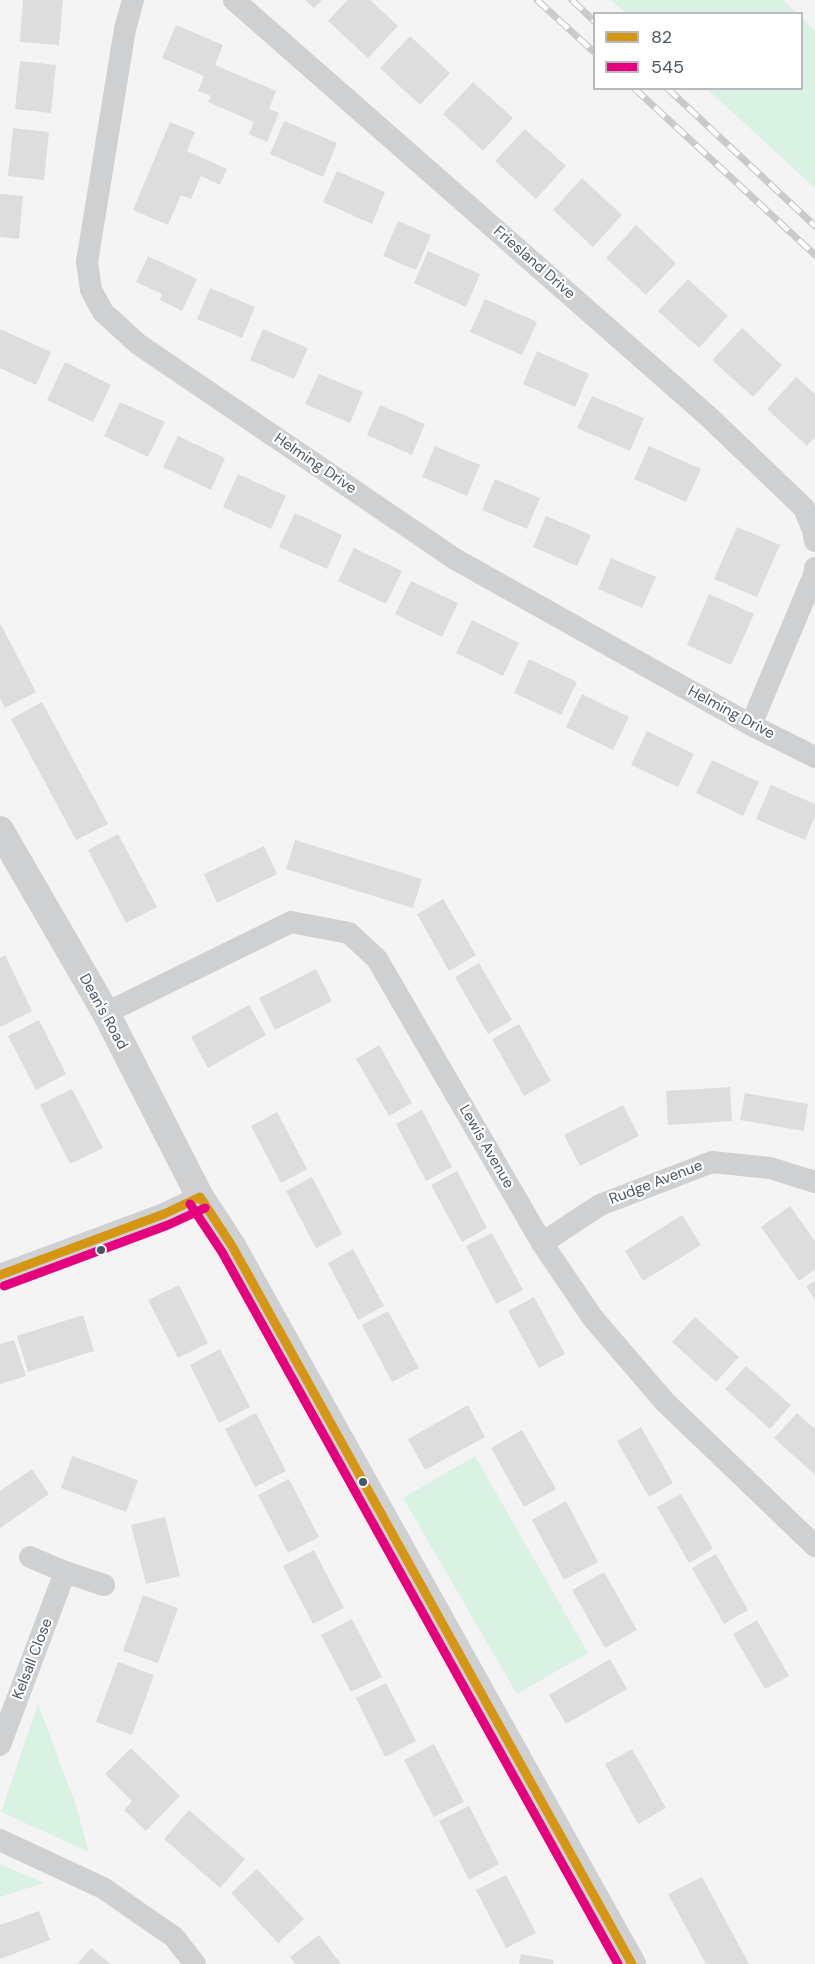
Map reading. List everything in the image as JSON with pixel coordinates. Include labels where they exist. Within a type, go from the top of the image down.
[{"type":"street","name":"Helming Drive","points":[[133,0],[125,29],[87,262],[91,290],[103,312],[138,344],[455,559],[751,725],[815,757]]},
{"type":"street","name":"Friesland Drive","points":[[234,0],[709,417],[804,507],[815,541]]},
{"type":"street","points":[[751,725],[815,568]]},
{"type":"street","name":"Dean's Road","points":[[0,830],[106,1014],[200,1197],[231,1246],[632,1964]]},
{"type":"street","name":"Lewis Avenue","points":[[106,1014],[291,922],[349,933],[377,959],[542,1243],[592,1317],[665,1402],[815,1546]]},
{"type":"street","name":"Rudge Avenue","points":[[542,1243],[600,1205],[712,1162],[770,1168],[815,1182]]},
{"type":"street","points":[[0,1275],[164,1214],[200,1197]]},
{"type":"street","points":[[30,1557],[65,1572],[104,1584]]},
{"type":"street","name":"Kelsall Close","points":[[0,1745],[65,1572]]},
{"type":"street","points":[[0,1840],[103,1887],[174,1937],[195,1964]]},
{"type":"green space","points":[[611,0],[783,0],[796,12],[625,12]]},
{"type":"green space","points":[[803,19],[815,31],[815,188],[708,90],[803,90]]},
{"type":"green space","points":[[475,1456],[588,1653],[517,1694],[403,1498]]},
{"type":"green space","points":[[38,1704],[76,1806],[89,1852],[1,1812]]},
{"type":"green space","points":[[0,1864],[44,1883],[0,1897]]},
{"type":"building","points":[[23,0],[63,0],[59,45],[20,42]]},
{"type":"building","points":[[305,0],[322,0],[314,8]]},
{"type":"building","points":[[347,0],[370,0],[398,26],[368,58],[328,21]]},
{"type":"building","points":[[176,25],[223,45],[215,65],[276,91],[269,109],[279,113],[267,142],[249,134],[254,122],[208,102],[211,96],[198,91],[204,76],[162,58]]},
{"type":"building","points":[[410,36],[450,73],[420,105],[380,68]]},
{"type":"building","points":[[20,61],[56,65],[51,113],[15,109]]},
{"type":"building","points":[[473,82],[513,118],[483,151],[443,114]]},
{"type":"building","points":[[284,121],[337,143],[323,177],[270,154]]},
{"type":"building","points":[[170,122],[195,132],[187,151],[227,169],[220,185],[201,176],[191,199],[181,195],[168,225],[133,210]]},
{"type":"building","points":[[13,128],[49,132],[44,180],[8,176]]},
{"type":"building","points":[[525,129],[566,166],[536,199],[495,161]]},
{"type":"building","points":[[337,171],[385,192],[372,224],[323,202]]},
{"type":"building","points":[[582,178],[622,215],[593,247],[553,210]]},
{"type":"building","points":[[0,194],[23,196],[19,239],[0,237]]},
{"type":"building","points":[[398,221],[431,235],[416,270],[383,256]]},
{"type":"building","points":[[636,225],[676,263],[646,295],[606,258]]},
{"type":"building","points":[[428,251],[480,274],[466,307],[414,283]]},
{"type":"building","points":[[148,256],[197,279],[182,311],[160,300],[162,294],[136,282]]},
{"type":"building","points":[[688,279],[728,316],[699,348],[658,311]]},
{"type":"building","points":[[210,288],[255,307],[242,338],[197,319]]},
{"type":"building","points":[[485,299],[537,322],[522,355],[470,332]]},
{"type":"building","points":[[742,328],[782,365],[753,397],[712,360]]},
{"type":"building","points":[[0,329],[51,352],[36,385],[0,368]]},
{"type":"building","points":[[263,329],[308,348],[294,379],[250,360]]},
{"type":"building","points":[[537,351],[589,374],[575,407],[523,384]]},
{"type":"building","points":[[65,362],[111,385],[93,422],[47,400]]},
{"type":"building","points":[[319,374],[363,392],[350,423],[305,404]]},
{"type":"building","points":[[796,377],[815,394],[815,437],[807,446],[767,409]]},
{"type":"building","points":[[592,396],[644,418],[630,451],[577,428]]},
{"type":"building","points":[[120,402],[165,422],[148,457],[104,436]]},
{"type":"building","points":[[380,405],[425,424],[412,455],[367,435]]},
{"type":"building","points":[[178,436],[225,458],[211,490],[163,467]]},
{"type":"building","points":[[435,446],[480,465],[467,496],[422,477]]},
{"type":"building","points":[[649,446],[701,469],[686,502],[634,479]]},
{"type":"building","points":[[238,474],[286,496],[271,529],[223,507]]},
{"type":"building","points":[[495,479],[540,498],[527,529],[482,510]]},
{"type":"building","points":[[295,513],[342,535],[327,569],[279,547]]},
{"type":"building","points":[[546,516],[591,535],[577,566],[533,547]]},
{"type":"building","points":[[737,527],[780,545],[757,597],[714,579]]},
{"type":"building","points":[[354,548],[402,571],[386,604],[338,581]]},
{"type":"building","points":[[611,558],[656,577],[642,608],[598,589]]},
{"type":"building","points":[[411,581],[458,603],[442,637],[395,614]]},
{"type":"building","points":[[709,594],[754,614],[731,665],[687,645]]},
{"type":"building","points":[[472,620],[519,643],[503,676],[456,653]]},
{"type":"building","points":[[0,623],[36,692],[5,708],[0,698]]},
{"type":"building","points":[[529,659],[577,682],[561,715],[514,693]]},
{"type":"building","points":[[582,694],[629,717],[613,750],[566,727]]},
{"type":"building","points":[[42,702],[108,824],[76,840],[11,719]]},
{"type":"building","points":[[647,731],[694,754],[678,787],[631,765]]},
{"type":"building","points":[[712,760],[759,782],[743,816],[696,793]]},
{"type":"building","points":[[771,785],[815,804],[815,816],[805,840],[756,819]]},
{"type":"building","points":[[118,834],[157,907],[126,923],[88,850]]},
{"type":"building","points":[[295,840],[422,879],[413,908],[286,869]]},
{"type":"building","points":[[264,846],[277,874],[217,903],[204,874]]},
{"type":"building","points":[[443,899],[476,955],[449,971],[417,914]]},
{"type":"building","points":[[5,955],[32,1011],[0,1027],[0,958]]},
{"type":"building","points":[[479,963],[512,1020],[488,1034],[455,977]]},
{"type":"building","points":[[316,969],[332,1001],[275,1030],[259,998]]},
{"type":"building","points":[[249,1005],[266,1035],[208,1068],[191,1037]]},
{"type":"building","points":[[39,1020],[66,1074],[36,1090],[8,1036]]},
{"type":"building","points":[[519,1024],[551,1081],[524,1096],[492,1039]]},
{"type":"building","points":[[379,1045],[412,1103],[389,1116],[356,1059]]},
{"type":"building","points":[[730,1087],[732,1121],[668,1125],[666,1091]]},
{"type":"building","points":[[72,1089],[103,1148],[70,1164],[40,1105]]},
{"type":"building","points":[[745,1093],[808,1104],[804,1131],[740,1120]]},
{"type":"building","points":[[623,1105],[639,1136],[580,1166],[564,1135]]},
{"type":"building","points":[[422,1110],[452,1167],[426,1181],[396,1124]]},
{"type":"building","points":[[277,1112],[307,1169],[281,1183],[251,1126]]},
{"type":"building","points":[[457,1171],[487,1228],[462,1242],[431,1185]]},
{"type":"building","points":[[312,1177],[342,1234],[316,1248],[286,1191]]},
{"type":"building","points":[[790,1206],[815,1241],[815,1269],[799,1281],[761,1227]]},
{"type":"building","points":[[682,1215],[701,1245],[643,1281],[625,1251]]},
{"type":"building","points":[[492,1233],[523,1290],[496,1304],[466,1246]]},
{"type":"building","points":[[353,1249],[384,1306],[358,1320],[328,1263]]},
{"type":"building","points":[[815,1281],[815,1300],[806,1286]]},
{"type":"building","points":[[179,1285],[208,1343],[178,1358],[148,1300]]},
{"type":"building","points":[[534,1297],[565,1354],[539,1368],[508,1311]]},
{"type":"building","points":[[388,1311],[419,1368],[392,1382],[362,1325]]},
{"type":"building","points":[[83,1315],[94,1351],[28,1372],[17,1336]]},
{"type":"building","points":[[695,1317],[739,1357],[716,1382],[672,1342]]},
{"type":"building","points":[[14,1340],[26,1376],[0,1384],[0,1344]]},
{"type":"building","points":[[220,1349],[250,1407],[219,1423],[190,1365]]},
{"type":"building","points":[[746,1366],[791,1405],[770,1429],[725,1389]]},
{"type":"building","points":[[468,1405],[485,1437],[425,1470],[408,1439]]},
{"type":"building","points":[[256,1413],[286,1471],[255,1487],[225,1429]]},
{"type":"building","points":[[797,1413],[815,1429],[815,1475],[774,1438]]},
{"type":"building","points":[[641,1427],[673,1483],[649,1497],[617,1441]]},
{"type":"building","points":[[522,1430],[556,1489],[524,1507],[491,1448]]},
{"type":"building","points":[[72,1456],[138,1480],[126,1512],[61,1488]]},
{"type":"building","points":[[32,1469],[49,1494],[0,1528],[0,1491]]},
{"type":"building","points":[[289,1479],[319,1537],[288,1553],[258,1495]]},
{"type":"building","points":[[681,1494],[713,1549],[689,1563],[657,1507]]},
{"type":"building","points":[[566,1501],[598,1562],[564,1580],[532,1520]]},
{"type":"building","points":[[165,1517],[180,1576],[146,1584],[131,1525]]},
{"type":"building","points":[[314,1550],[344,1608],[313,1624],[283,1566]]},
{"type":"building","points":[[716,1554],[748,1610],[724,1624],[692,1568]]},
{"type":"building","points":[[604,1572],[637,1630],[605,1648],[572,1590]]},
{"type":"building","points":[[143,1595],[178,1608],[158,1663],[123,1651]]},
{"type":"building","points":[[352,1619],[382,1677],[351,1692],[321,1635]]},
{"type":"building","points":[[757,1620],[789,1676],[765,1689],[733,1634]]},
{"type":"building","points":[[610,1659],[627,1689],[566,1724],[549,1695]]},
{"type":"building","points":[[118,1662],[154,1675],[132,1735],[96,1722]]},
{"type":"building","points":[[386,1683],[416,1741],[385,1757],[356,1698]]},
{"type":"building","points":[[434,1744],[464,1802],[434,1817],[404,1760]]},
{"type":"building","points":[[131,1748],[180,1796],[146,1831],[124,1810],[132,1801],[105,1774]]},
{"type":"building","points":[[632,1749],[666,1808],[638,1824],[605,1764]]},
{"type":"building","points":[[469,1806],[499,1864],[469,1880],[439,1821]]},
{"type":"building","points":[[189,1810],[245,1859],[220,1888],[164,1839]]},
{"type":"building","points":[[257,1869],[304,1919],[278,1943],[231,1893]]},
{"type":"building","points":[[506,1875],[536,1933],[506,1948],[476,1890]]},
{"type":"building","points":[[702,1877],[749,1964],[706,1964],[668,1894]]},
{"type":"building","points":[[39,1911],[50,1940],[0,1959],[0,1925]]},
{"type":"building","points":[[319,1935],[341,1964],[295,1964],[290,1957]]},
{"type":"building","points":[[91,1948],[111,1964],[77,1964]]},
{"type":"building","points":[[521,1954],[554,1960],[553,1964],[519,1964]]},
{"type":"railway","points":[[537,0],[593,51]]},
{"type":"railway","points":[[572,0],[593,20]]},
{"type":"railway","points":[[636,90],[815,255]]},
{"type":"railway","points":[[669,90],[815,226]]},
{"type":"transit line","name":"82","points":[[200,1197],[232,1246],[632,1964]]},
{"type":"transit line","name":"82","points":[[0,1275],[164,1214],[200,1197]]},
{"type":"transit line","name":"545","points":[[190,1204],[222,1252],[618,1964]]},
{"type":"transit line","name":"545","points":[[4,1286],[168,1225],[205,1208]]}]
